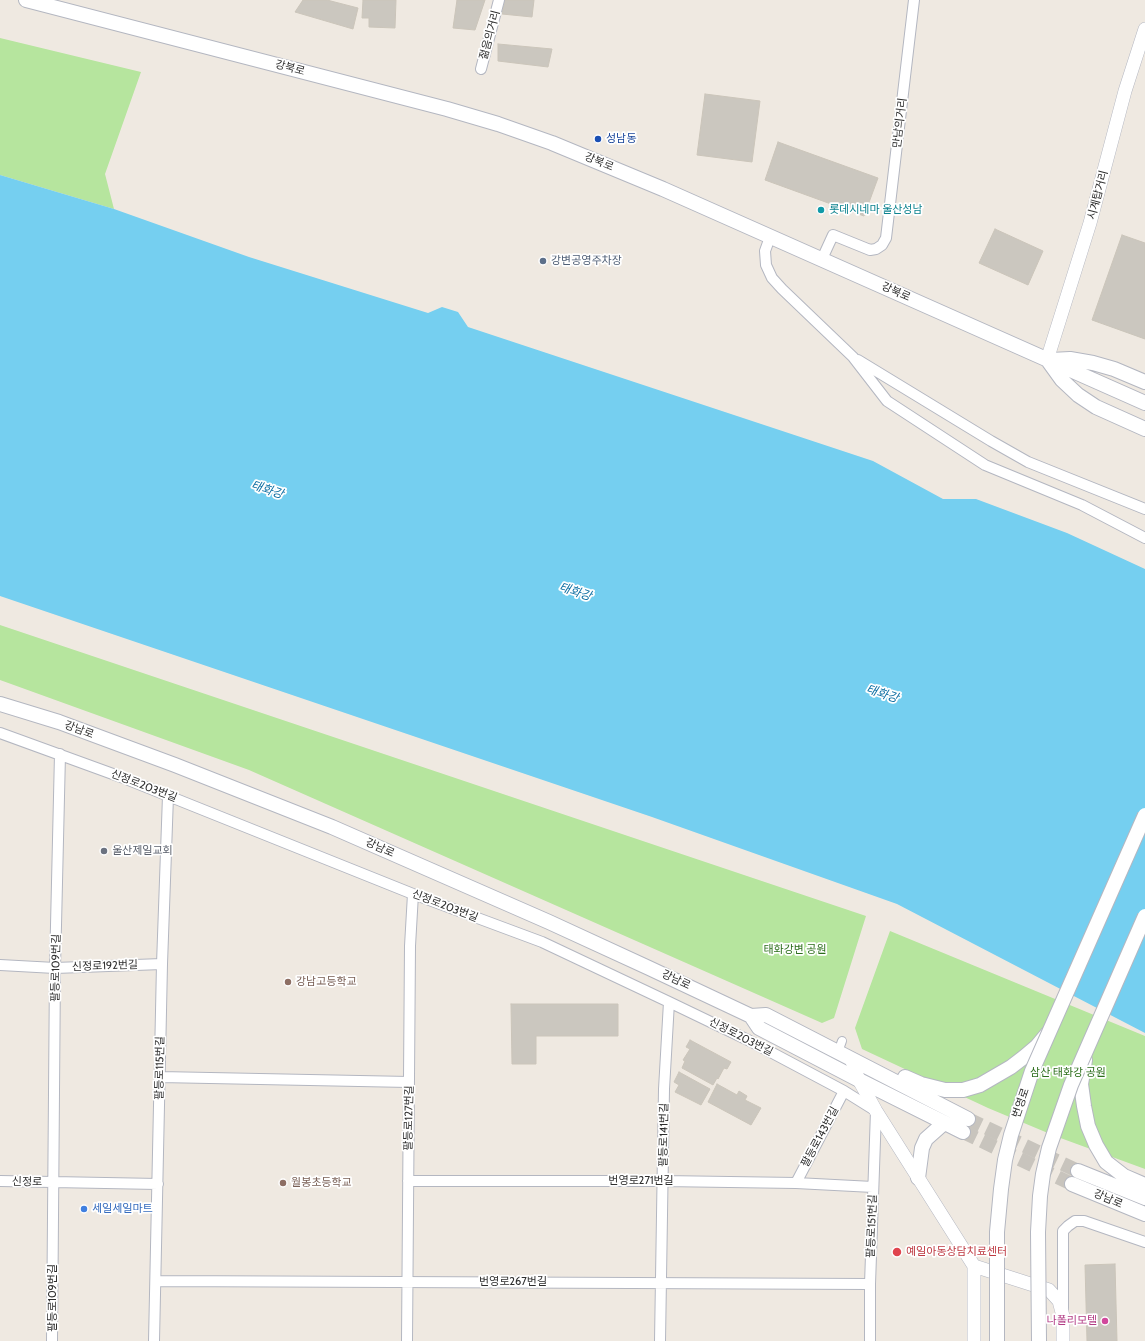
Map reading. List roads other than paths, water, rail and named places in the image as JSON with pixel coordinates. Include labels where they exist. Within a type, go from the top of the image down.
[{"type":"main road","name":"강북로","points":[[26,0],[447,109],[498,124],[552,143],[604,164],[822,259],[1145,404]]},
{"type":"main road","points":[[1047,360],[1070,359],[1093,363],[1114,369],[1145,382]]},
{"type":"main road","points":[[1047,360],[1062,380],[1078,395],[1096,407],[1145,429]]},
{"type":"main road","name":"강남로","points":[[0,704],[59,722],[175,764],[325,824],[549,922],[752,1016],[766,1016],[840,1047],[851,1059],[966,1125],[944,1123],[859,1080],[759,1028],[752,1016]]},
{"type":"main road","name":"번영로","points":[[997,1341],[997,1232],[1001,1189],[1010,1135],[1032,1071],[1145,815]]},
{"type":"main road","points":[[1039,1341],[1038,1232],[1043,1174],[1056,1127],[1087,1049],[1145,916]]},
{"type":"main road","points":[[840,1047],[869,1058],[921,1084],[945,1090],[963,1090],[980,1086],[995,1077],[1037,1046],[1049,1031]]},
{"type":"main road","points":[[1087,1049],[1081,1084],[1088,1126],[1096,1145],[1106,1162],[1124,1176],[1145,1185]]},
{"type":"main road","points":[[918,1178],[922,1148],[926,1139],[944,1123]]},
{"type":"main road","name":"강남로","points":[[1145,1198],[1075,1177],[1145,1214]]},
{"type":"street","name":"젊음의거리","points":[[481,69],[499,0]]},
{"type":"street","name":"만남의거리","points":[[822,259],[833,235],[870,250],[876,249],[882,245],[886,238],[914,0]]},
{"type":"street","name":"시계탑거리","points":[[1047,360],[1090,223],[1125,91],[1145,29]]},
{"type":"street","points":[[770,237],[765,252],[766,266],[772,278],[853,357],[887,401],[985,465],[1082,505],[1145,538]]},
{"type":"street","points":[[853,357],[1028,462],[1145,510]]},
{"type":"street","name":"신정로203번길","points":[[0,733],[60,754],[413,894],[542,942],[748,1040],[844,1091],[876,1110]]},
{"type":"street","name":"팔등로109번길","points":[[52,1341],[55,968],[60,754]]},
{"type":"street","name":"팔등로115번길","points":[[154,1341],[162,964],[168,796]]},
{"type":"street","name":"팔등로127번길","points":[[407,1341],[410,946],[413,894]]},
{"type":"street","name":"신정로192번길","points":[[0,965],[55,968],[162,964]]},
{"type":"street","name":"팔등로141번길","points":[[660,1341],[664,1089],[669,1002]]},
{"type":"street","points":[[851,1059],[859,1080],[876,1110],[974,1266],[974,1341]]},
{"type":"street","points":[[160,1077],[409,1082]]},
{"type":"street","name":"팔등로143번길","points":[[796,1183],[844,1091]]},
{"type":"street","name":"팔등로151번길","points":[[870,1341],[870,1284],[876,1110]]},
{"type":"street","name":"신정로","points":[[0,1181],[54,1182]]},
{"type":"street","name":"번영로271번길","points":[[408,1181],[663,1181],[796,1183],[873,1187]]},
{"type":"street","points":[[54,1182],[158,1184]]},
{"type":"street","points":[[1063,1341],[1063,1231],[1075,1221],[1084,1221],[1145,1242]]},
{"type":"street","points":[[974,1266],[1049,1290],[1059,1301],[1062,1316]]},
{"type":"street","name":"번영로267번길","points":[[156,1281],[870,1284]]},
{"type":"water","name":"태화강","points":[[0,175],[114,209],[249,257],[428,313],[442,307],[458,312],[468,327],[873,461],[943,499],[976,499],[1067,533],[1145,569],[1145,1033],[897,904],[652,817],[0,596]]},
{"type":"tunnel","points":[[968,1119],[1078,1171]]},
{"type":"tunnel","points":[[963,1132],[1072,1184]]},
{"type":"place","name":"성남동","points":[[598,139]]},
{"type":"place","name":"롯데시네마 울산성남","points":[[821,210]]},
{"type":"place","name":"강변공영주차장","points":[[543,261]]},
{"type":"place","name":"울산제일교회","points":[[104,851]]},
{"type":"place","name":"강남고등학교","points":[[288,982]]},
{"type":"place","name":"월봉초등학교","points":[[283,1183]]},
{"type":"place","name":"세일세일마트","points":[[84,1209]]},
{"type":"place","name":"예일아동상담치료센터","points":[[897,1252]]},
{"type":"place","name":"나폴리모텔","points":[[1105,1321]]},
{"type":"park label","name":"태화강변 공원","points":[[795,950]]},
{"type":"park label","name":"삼산 태화강 공원","points":[[1068,1073]]}]
